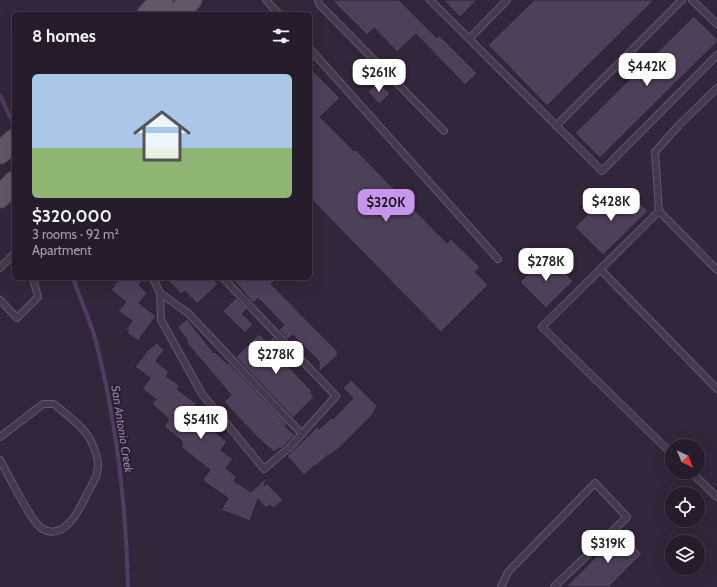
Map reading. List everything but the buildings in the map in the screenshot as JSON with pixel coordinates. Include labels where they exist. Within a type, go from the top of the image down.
[{"type":"main road","points":[[150,12],[162,0]]},
{"type":"main road","points":[[179,12],[191,0]]},
{"type":"main road","points":[[0,197],[12,184]]},
{"type":"lane","points":[[266,0],[277,12]]},
{"type":"lane","points":[[318,0],[319,4],[444,131]]},
{"type":"lane","points":[[430,0],[602,171],[717,55]]},
{"type":"lane","points":[[469,39],[507,0]]},
{"type":"lane","points":[[556,126],[682,0]]},
{"type":"lane","points":[[692,0],[717,24]]},
{"type":"lane","points":[[312,51],[498,259]]},
{"type":"lane","points":[[717,88],[679,125],[655,152],[659,211],[717,270]]},
{"type":"lane","points":[[659,211],[542,327],[665,447]]},
{"type":"lane","points":[[0,268],[12,256]]},
{"type":"lane","points":[[600,269],[717,389]]},
{"type":"lane","points":[[0,300],[17,318],[38,297],[33,280]]},
{"type":"lane","points":[[153,280],[160,293],[161,320],[202,394],[264,469],[290,447],[336,396],[225,280]]},
{"type":"lane","points":[[160,293],[188,313],[302,434]]},
{"type":"lane","points":[[0,436],[43,404],[54,404],[89,435],[95,450],[97,474],[75,518],[63,528],[55,531],[46,530],[40,528],[18,493],[0,460]]},
{"type":"lane","points":[[698,479],[717,497]]},
{"type":"lane","points":[[501,587],[508,572],[595,483],[627,516],[554,587]]},
{"type":"waterway","name":"San Antonio Creek","points":[[0,95],[12,121]]},
{"type":"waterway","name":"San Antonio Creek","points":[[74,280],[95,338],[109,399],[119,461],[125,524],[128,587]]}]
